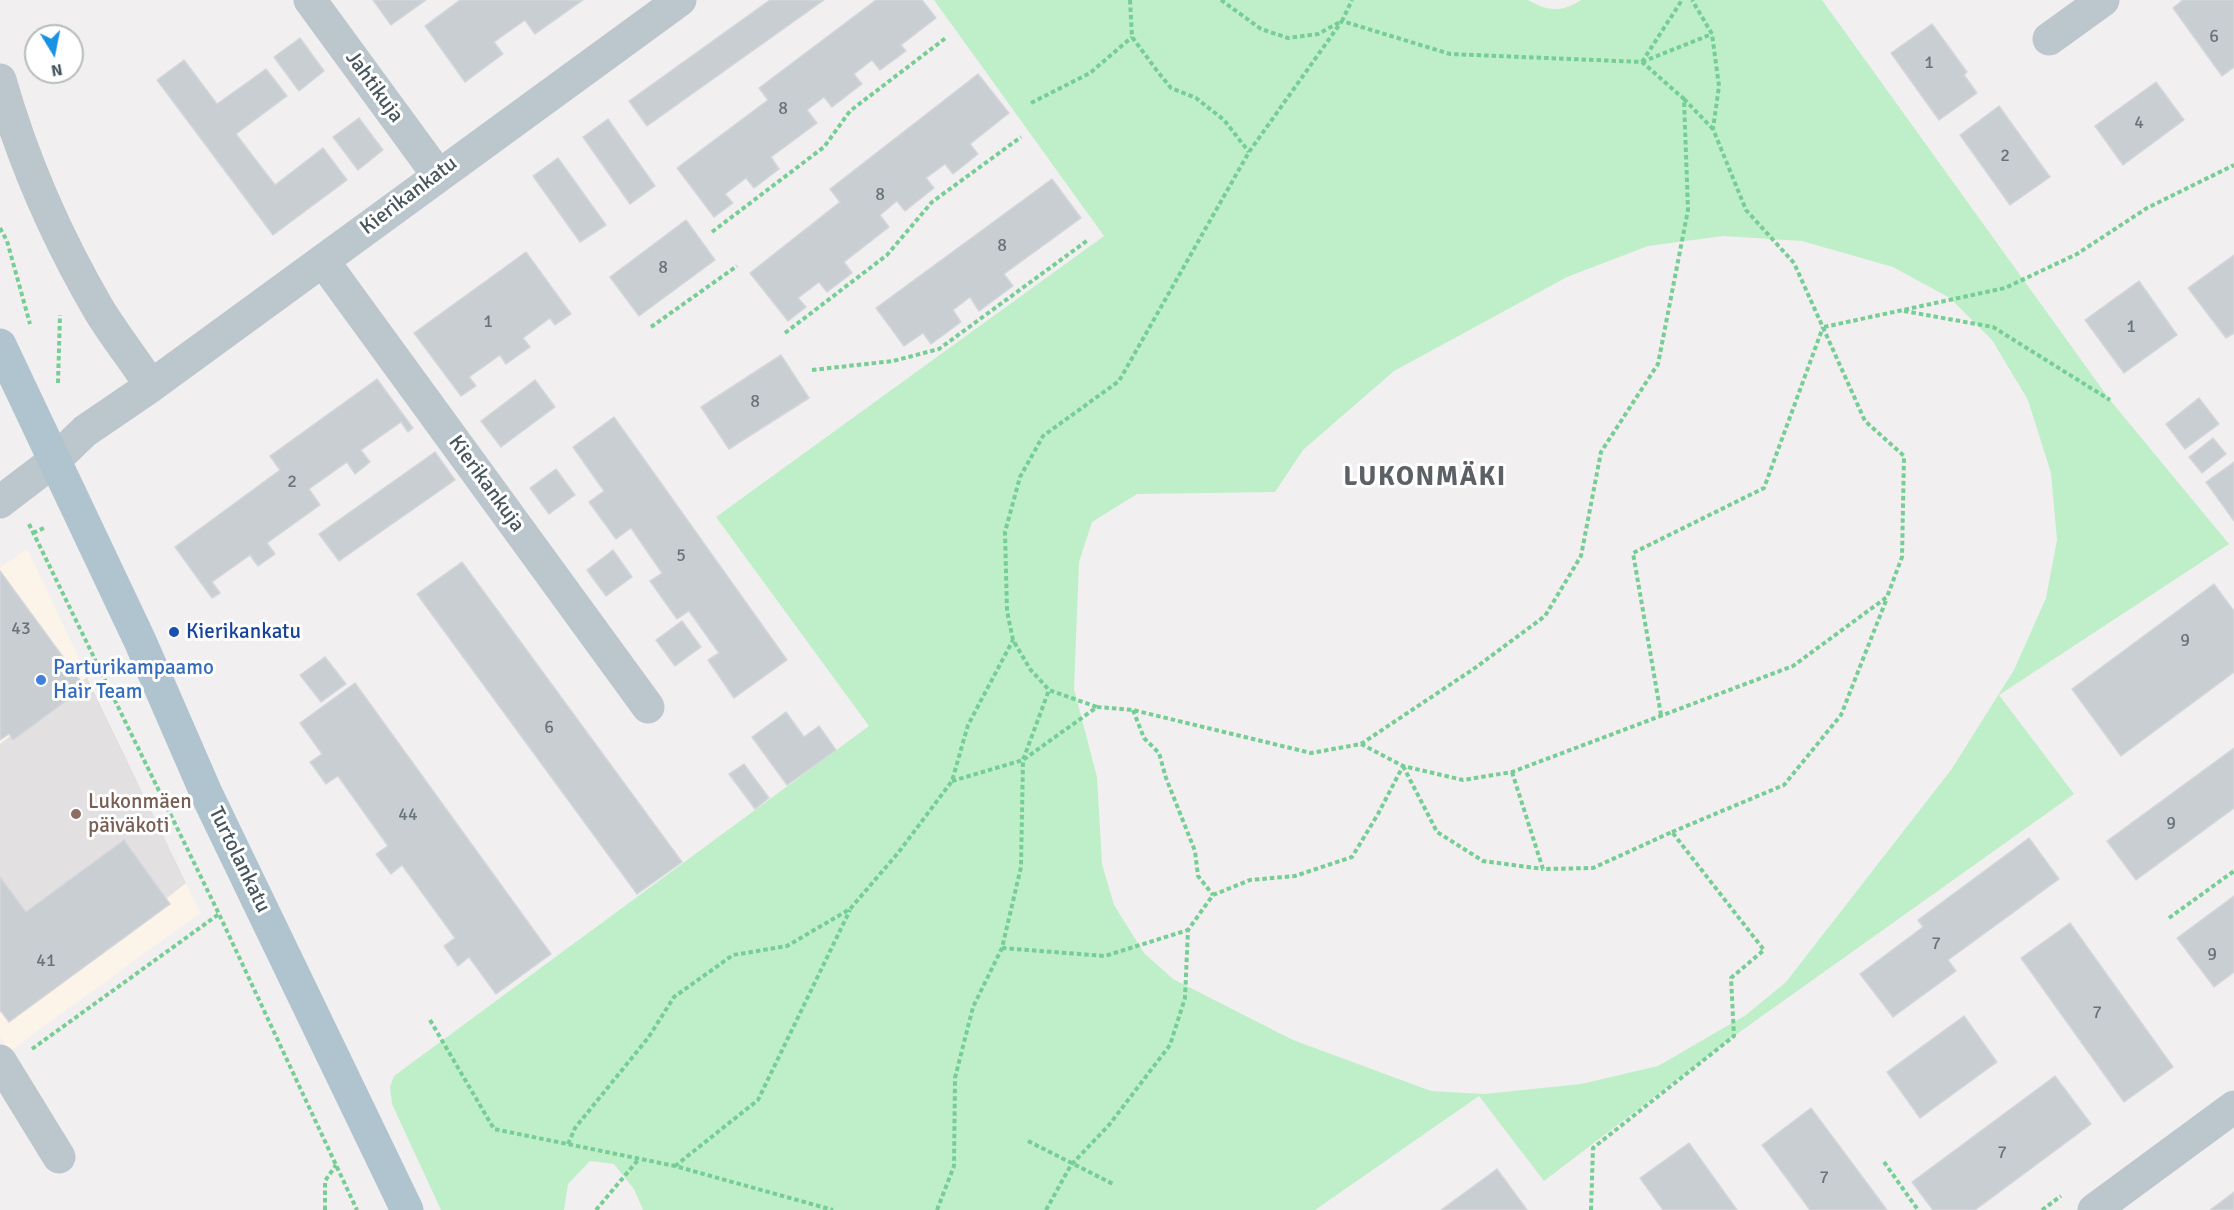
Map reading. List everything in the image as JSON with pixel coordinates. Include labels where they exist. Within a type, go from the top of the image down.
[{"type":"main road","name":"Turtolankatu","points":[[0,345],[140,641],[207,795],[407,1210]]},
{"type":"street","name":"Jahtikuja","points":[[310,0],[438,175]]},
{"type":"street","name":"Kierikankatu","points":[[7,497],[55,460],[85,431],[151,386],[680,0]]},
{"type":"street","points":[[2049,39],[2103,0]]},
{"type":"street","points":[[0,80],[27,164],[63,244],[100,312],[151,386]]},
{"type":"street","name":"Kierikankuja","points":[[323,261],[648,707]]},
{"type":"street","points":[[3,1065],[59,1157]]},
{"type":"street","points":[[2102,1208],[2234,1107]]},
{"type":"path","points":[[1130,0],[1132,37],[1171,88],[1196,98],[1215,112],[1249,152]]},
{"type":"path","points":[[1221,0],[1261,29],[1288,38],[1318,34],[1342,21],[1450,54],[1642,62],[1712,34]]},
{"type":"path","points":[[1352,0],[1342,21],[1249,152],[1119,381],[1043,436],[1020,477],[1005,532],[1006,611],[1013,640],[1030,669],[1049,690],[1097,706],[1133,710],[1311,753],[1361,744],[1475,668],[1545,616],[1581,556],[1601,452],[1658,364],[1688,210],[1684,99]]},
{"type":"path","points":[[1642,62],[1682,0]]},
{"type":"path","points":[[1692,0],[1712,34],[1719,86],[1713,129]]},
{"type":"path","points":[[712,232],[824,147],[850,111],[947,37]]},
{"type":"path","points":[[1031,103],[1090,73],[1132,37]]},
{"type":"path","points":[[1403,765],[1437,832],[1483,861],[1544,869],[1593,868],[1784,785],[1841,715],[1902,556],[1904,456],[1865,421],[1794,263],[1746,210],[1713,129],[1684,99],[1642,62]]},
{"type":"path","points":[[785,333],[887,255],[932,202],[1021,137]]},
{"type":"path","points":[[1824,327],[2005,288],[2077,254],[2147,208],[2234,165]]},
{"type":"path","points":[[0,228],[7,241],[21,301],[33,333]]},
{"type":"path","points":[[812,370],[893,361],[939,349],[1088,240]]},
{"type":"path","points":[[651,327],[737,266]]},
{"type":"path","points":[[1900,310],[1993,327],[2110,400]]},
{"type":"path","points":[[1661,715],[1633,553],[1764,488],[1824,327]]},
{"type":"path","points":[[7,497],[219,914],[357,1210]]},
{"type":"path","points":[[1361,744],[1403,765],[1463,780],[1512,772],[1793,666],[1887,597]]},
{"type":"path","points":[[675,1166],[758,1100],[850,909],[898,853],[952,781],[968,725],[1013,640]]},
{"type":"path","points":[[937,1210],[954,1166],[955,1078],[973,1007],[1002,948],[1021,867],[1023,760],[1049,690]]},
{"type":"path","points":[[952,781],[1023,760],[1097,706]]},
{"type":"path","points":[[1133,710],[1144,738],[1160,753],[1166,778],[1196,851],[1198,876],[1214,895]]},
{"type":"path","points":[[1047,1210],[1071,1165],[1109,1125],[1170,1045],[1185,998],[1188,930],[1214,895],[1250,880],[1295,876],[1352,857],[1378,814],[1403,765]]},
{"type":"path","points":[[1512,772],[1544,869]]},
{"type":"path","points":[[1592,1210],[1593,1148],[1734,1036],[1731,978],[1764,950],[1672,832]]},
{"type":"path","points":[[2169,918],[2234,871]]},
{"type":"path","points":[[568,1144],[575,1128],[648,1038],[675,997],[733,955],[787,946],[850,909]]},
{"type":"path","points":[[3,1065],[219,914]]},
{"type":"path","points":[[1002,948],[1105,956],[1188,930]]},
{"type":"path","points":[[430,1020],[494,1130],[675,1166],[834,1210]]},
{"type":"path","points":[[1028,1142],[1115,1185]]},
{"type":"path","points":[[596,1210],[638,1160]]},
{"type":"path","points":[[1884,1162],[1918,1210]]},
{"type":"path","points":[[325,1210],[325,1181],[336,1165]]},
{"type":"shaded area","name":"Lukonmäen päiväkoti","points":[[27,549],[200,913],[10,1051],[0,1037],[0,568]]},
{"type":"shaded area","name":"Lukonmäen päiväkoti","points":[[87,677],[186,883],[9,1022],[0,1010],[0,744]]},
{"type":"green space","points":[[934,0],[1528,0],[1548,8],[1561,9],[1581,0],[1822,0],[2110,400],[2229,544],[1999,695],[2074,794],[1734,1036],[1544,1181],[1479,1096],[1315,1210],[643,1210],[634,1189],[614,1164],[590,1161],[568,1184],[564,1210],[441,1210],[392,1104],[390,1087],[394,1076],[869,726],[716,517],[1104,236]],"holes":[[[1723,236],[1802,241],[1893,267],[1950,298],[1992,340],[2028,400],[2051,473],[2057,540],[2046,598],[2014,670],[1951,770],[1786,982],[1746,1015],[1658,1066],[1581,1084],[1484,1094],[1431,1091],[1293,1040],[1173,979],[1144,953],[1114,905],[1102,864],[1097,777],[1074,689],[1079,562],[1092,522],[1137,494],[1275,492],[1303,450],[1394,371],[1567,277],[1648,246]]]},
{"type":"building","points":[[373,0],[426,0],[391,25]]},
{"type":"building","points":[[460,0],[583,0],[535,34],[525,20],[494,42],[503,54],[465,82],[425,26]]},
{"type":"building","points":[[770,0],[824,0],[647,126],[629,101]]},
{"type":"building","points":[[876,0],[922,0],[936,18],[901,45],[906,51],[880,70],[872,60],[854,74],[862,84],[832,107],[824,97],[807,110],[817,123],[771,157],[779,169],[754,188],[746,178],[725,194],[733,203],[714,217],[677,168],[768,100],[759,88]]},
{"type":"building","points":[[2183,0],[2234,0],[2234,67],[2222,76],[2173,8]]},
{"type":"building","points":[[1932,24],[1967,72],[1964,75],[1977,93],[1939,120],[1891,53]]},
{"type":"building","points":[[300,38],[324,71],[299,91],[274,57]]},
{"type":"building","points":[[184,60],[217,104],[266,69],[287,96],[236,134],[275,185],[323,148],[347,180],[273,235],[157,80]]},
{"type":"building","points":[[978,74],[1009,113],[970,144],[978,154],[953,174],[945,164],[926,178],[934,188],[905,211],[897,201],[880,215],[889,227],[844,262],[852,273],[827,292],[819,282],[798,298],[806,307],[788,321],[750,273],[840,202],[830,189]]},
{"type":"building","points":[[2156,82],[2184,120],[2123,165],[2095,126]]},
{"type":"building","points":[[1999,106],[2050,177],[2010,205],[1960,135]]},
{"type":"building","points":[[359,118],[383,150],[358,170],[333,137]]},
{"type":"building","points":[[608,119],[655,186],[630,204],[583,137]]},
{"type":"building","points":[[558,158],[606,225],[580,242],[533,176]]},
{"type":"building","points":[[1052,179],[1081,218],[1004,274],[1013,286],[979,311],[970,297],[953,310],[961,322],[931,344],[923,333],[904,346],[876,308]]},
{"type":"building","points":[[686,220],[715,260],[639,316],[610,277]]},
{"type":"building","points":[[526,252],[571,314],[555,325],[550,318],[523,338],[530,347],[506,364],[500,355],[469,377],[476,386],[461,396],[414,333]]},
{"type":"building","points":[[2234,255],[2234,333],[2226,338],[2188,288]]},
{"type":"building","points":[[2139,281],[2177,335],[2124,373],[2085,320]]},
{"type":"building","points":[[781,355],[809,398],[729,449],[701,407]]},
{"type":"building","points":[[377,379],[413,428],[408,432],[401,422],[361,450],[370,462],[355,474],[347,462],[309,489],[320,505],[267,543],[275,554],[258,566],[250,555],[212,582],[220,593],[212,598],[175,547],[280,470],[270,456]]},
{"type":"building","points":[[535,380],[555,407],[501,447],[481,421]]},
{"type":"building","points":[[2199,398],[2219,424],[2185,449],[2166,424]]},
{"type":"building","points":[[614,417],[787,660],[734,698],[708,660],[719,653],[689,611],[677,619],[650,581],[662,573],[631,528],[616,539],[589,502],[604,491],[573,447]]},
{"type":"building","points":[[2213,438],[2226,454],[2202,473],[2189,457]]},
{"type":"building","points":[[435,452],[455,480],[339,561],[319,534]]},
{"type":"building","points":[[2234,462],[2234,521],[2206,482]]},
{"type":"building","points":[[556,469],[575,495],[549,514],[530,488]]},
{"type":"building","points":[[613,550],[632,577],[606,596],[587,570]]},
{"type":"building","points":[[462,562],[682,862],[637,894],[417,594]]},
{"type":"building","points":[[0,571],[85,687],[13,740],[9,734],[0,740]]},
{"type":"building","points":[[2214,584],[2234,611],[2234,672],[2121,756],[2072,689]]},
{"type":"building","points":[[682,621],[701,647],[675,666],[656,640]]},
{"type":"building","points":[[325,657],[346,684],[321,702],[300,675]]},
{"type":"building","points":[[355,683],[551,954],[496,994],[469,957],[458,966],[444,946],[455,938],[402,865],[391,874],[376,854],[388,846],[338,776],[326,784],[310,762],[322,754],[300,723]]},
{"type":"building","points":[[786,712],[804,737],[819,726],[836,750],[787,785],[752,737]]},
{"type":"building","points":[[2234,748],[2234,808],[2136,880],[2107,841]]},
{"type":"building","points":[[744,764],[769,798],[755,809],[729,774]]},
{"type":"building","points":[[2029,838],[2059,879],[1948,960],[1956,971],[1893,1017],[1860,974],[1923,927],[1918,920]]},
{"type":"building","points":[[124,840],[170,904],[9,1022],[0,1010],[0,877],[26,912]]},
{"type":"building","points":[[2234,896],[2234,972],[2214,987],[2177,938]]},
{"type":"building","points":[[2070,923],[2173,1067],[2124,1102],[2021,958]]},
{"type":"building","points":[[1964,1016],[1997,1062],[1920,1118],[1887,1072]]},
{"type":"building","points":[[2055,1076],[2091,1124],[1975,1210],[1933,1210],[1912,1182]]},
{"type":"building","points":[[1811,1108],[1887,1210],[1810,1210],[1762,1145]]},
{"type":"building","points":[[1689,1143],[1737,1210],[1663,1210],[1640,1178]]},
{"type":"building","points":[[1497,1169],[1527,1210],[1441,1210]]},
{"type":"building","points":[[2234,1192],[2234,1210],[2210,1210]]},
{"type":"place","name":"Kierikankatu","points":[[174,632]]},
{"type":"place","name":"Parturikampaamo Hair Team","points":[[41,680]]},
{"type":"place","name":"Lukonmäen päiväkoti","points":[[76,814]]},
{"type":"district","name":"LUKONMÄKI","points":[[1425,478]]}]
